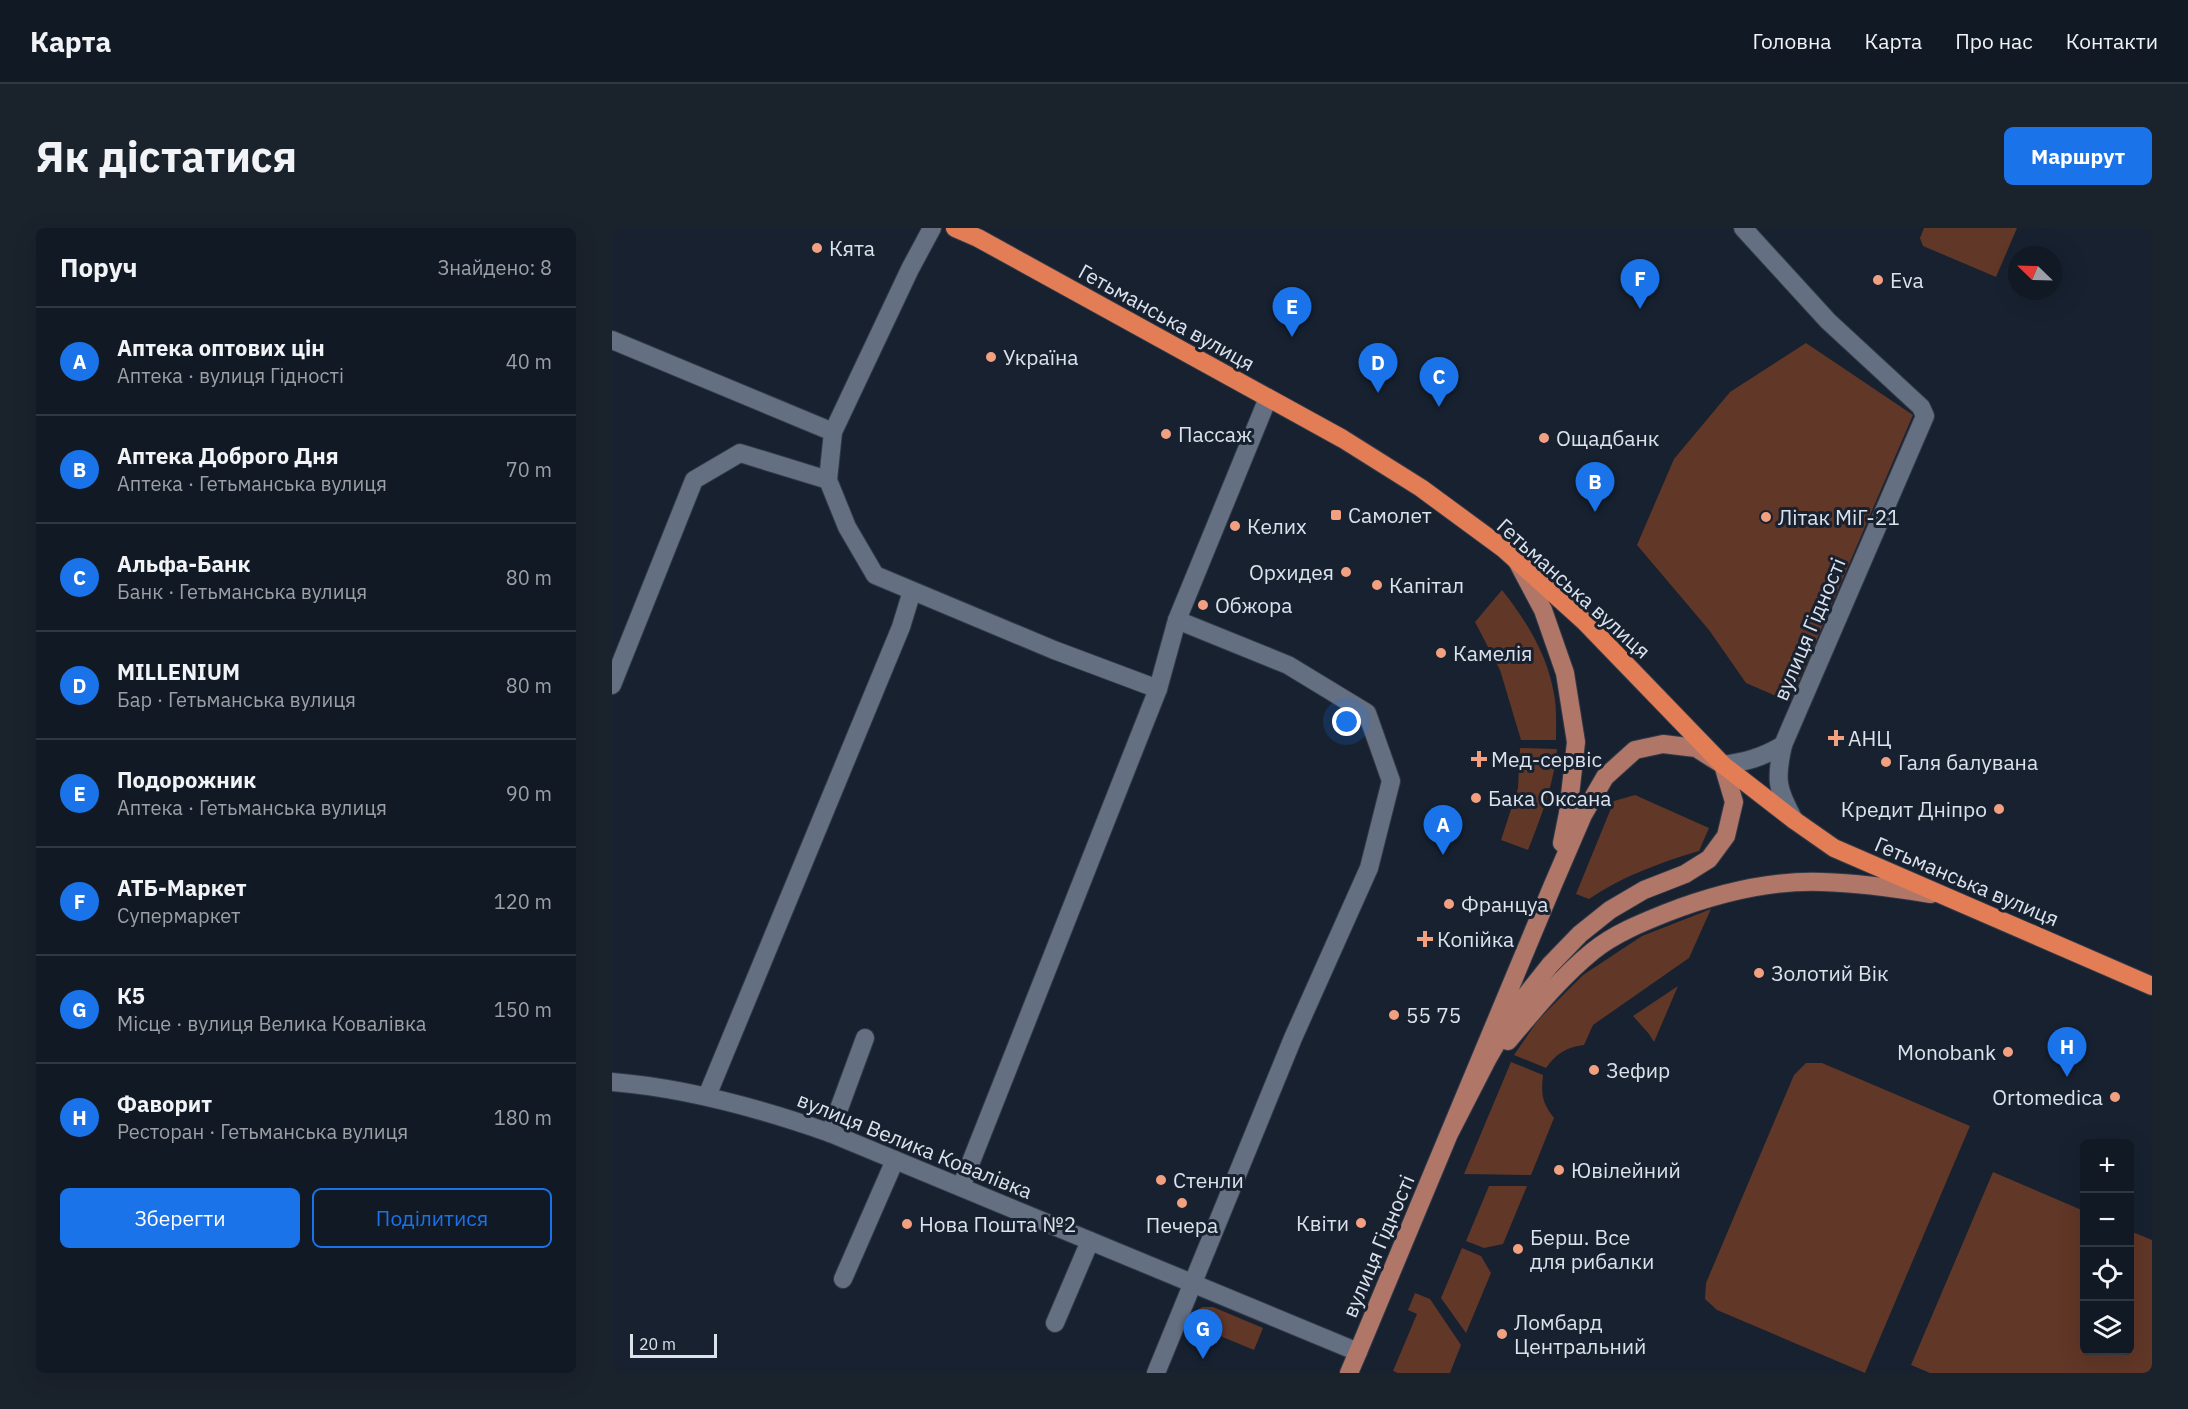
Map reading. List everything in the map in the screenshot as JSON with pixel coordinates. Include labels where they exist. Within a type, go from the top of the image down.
[{"type":"highway","name":"Гетьманська вулиця","points":[[955,228],[978,238],[1343,439],[1421,489],[1516,560],[1584,621],[1723,765],[1834,848],[2152,986]]},
{"type":"main road","name":"вулиця Гідності","points":[[1516,560],[1543,610],[1566,673],[1576,742],[1569,813],[1552,887]]},
{"type":"main road","name":"вулиця Гідності","points":[[1349,1373],[1552,887],[1583,815],[1605,777],[1635,750],[1663,744],[1696,748],[1723,765],[1734,802],[1726,836],[1709,859],[1685,874],[1644,890],[1610,910],[1580,934],[1550,965],[1519,1004],[1448,1136]]},
{"type":"main road","name":"вулиця Гідності","points":[[1448,1136],[1506,1044],[1547,994],[1594,950],[1640,923],[1702,899],[1771,885],[1820,882],[1855,884],[1944,895]]},
{"type":"street","points":[[933,228],[909,269],[833,432],[828,480],[847,527],[875,575],[1054,650],[1158,688]]},
{"type":"street","name":"вулиця Гідності","points":[[1743,228],[1828,321],[1921,407],[1925,416],[1783,746]]},
{"type":"street","points":[[612,340],[833,432]]},
{"type":"street","points":[[961,1187],[1158,688],[1177,620],[1268,398]]},
{"type":"street","points":[[612,685],[693,480],[740,453],[828,480]]},
{"type":"street","points":[[707,1096],[901,627],[912,591]]},
{"type":"street","points":[[1156,1373],[1293,1038],[1369,868],[1391,781],[1367,713],[1288,665],[1177,620]]},
{"type":"street","points":[[1723,765],[1747,762],[1765,756],[1783,746]]},
{"type":"street","points":[[1783,746],[1777,772],[1781,795],[1794,820]]},
{"type":"street","points":[[830,1133],[866,1038]]},
{"type":"street","name":"вулиця Велика Ковалівка","points":[[612,1082],[640,1084],[707,1096],[774,1113],[830,1133],[1358,1352]]},
{"type":"street","points":[[843,1279],[895,1160]]},
{"type":"street","points":[[1055,1323],[1090,1241]]},
{"type":"shaded area","points":[[1924,228],[2017,228],[1996,277],[1923,246],[1920,238]]},
{"type":"shaded area","points":[[1806,343],[1913,415],[1790,702],[1746,683],[1709,630],[1637,545],[1674,459],[1730,392]]},
{"type":"shaded area","points":[[1502,590],[1526,624],[1540,649],[1550,675],[1555,701],[1556,740],[1521,740],[1500,670],[1475,622]]},
{"type":"shaded area","points":[[1520,748],[1557,749],[1550,788],[1528,850],[1501,840],[1518,788]]},
{"type":"shaded area","points":[[1635,795],[1709,828],[1699,851],[1642,871],[1615,883],[1589,899],[1576,894],[1614,801]]},
{"type":"shaded area","points":[[1711,909],[1689,958],[1593,1025],[1584,1045],[1562,1052],[1546,1068],[1514,1055],[1538,1020],[1583,975],[1642,936]]},
{"type":"shaded area","points":[[1678,986],[1654,1042],[1633,1016]]},
{"type":"shaded area","points":[[1511,1062],[1543,1075],[1543,1098],[1554,1118],[1531,1175],[1464,1174]]},
{"type":"shaded area","points":[[1806,1063],[1822,1063],[1970,1126],[1865,1373],[1717,1310],[1705,1299],[1706,1283],[1794,1075]]},
{"type":"shaded area","points":[[1993,1172],[2080,1209],[2080,1355],[2134,1355],[2134,1233],[2152,1240],[2152,1373],[1930,1373],[1911,1365]]},
{"type":"shaded area","points":[[1489,1186],[1527,1186],[1503,1244],[1484,1248],[1466,1241]]},
{"type":"shaded area","points":[[1462,1248],[1481,1256],[1491,1273],[1466,1333],[1441,1298]]},
{"type":"shaded area","points":[[1415,1293],[1430,1299],[1461,1345],[1450,1373],[1398,1373],[1393,1371],[1417,1314],[1408,1310]]},
{"type":"shaded area","points":[[1202,1307],[1213,1307],[1263,1328],[1254,1350],[1189,1323],[1193,1313]]},
{"type":"place","name":"Кята","points":[[817,248]]},
{"type":"place","name":"Eva","points":[[1878,280]]},
{"type":"place","name":"АТБ-Маркет","points":[[1640,309]]},
{"type":"place","name":"Подорожник","points":[[1292,337]]},
{"type":"place","name":"Україна","points":[[991,357]]},
{"type":"place","name":"MILLENIUM","points":[[1378,393]]},
{"type":"place","name":"Альфа-Банк","points":[[1439,407]]},
{"type":"place","name":"Пассаж","points":[[1166,434]]},
{"type":"place","name":"Ощадбанк","points":[[1544,438]]},
{"type":"place","name":"Аптека Доброго Дня","points":[[1595,512]]},
{"type":"place","name":"Самолет","points":[[1336,515]]},
{"type":"place","name":"Літак МіГ-21","points":[[1766,517]]},
{"type":"place","name":"Келих","points":[[1235,526]]},
{"type":"place","name":"Орхидея","points":[[1346,572]]},
{"type":"place","name":"Капітал","points":[[1377,585]]},
{"type":"place","name":"Обжора","points":[[1203,605]]},
{"type":"place","name":"Камелія","points":[[1441,653]]},
{"type":"place","name":"АНЦ","points":[[1836,738]]},
{"type":"place","name":"Мед-сервіс","points":[[1479,759]]},
{"type":"place","name":"Галя балувана","points":[[1886,762]]},
{"type":"place","name":"Бака Оксана","points":[[1476,798]]},
{"type":"place","name":"Кредит Дніпро","points":[[1999,809]]},
{"type":"place","name":"Аптека оптових цін","points":[[1443,855]]},
{"type":"place","name":"Француа","points":[[1449,904]]},
{"type":"place","name":"Копійка","points":[[1425,939]]},
{"type":"place","name":"Золотий Вік","points":[[1759,973]]},
{"type":"place","name":"55 75","points":[[1394,1015]]},
{"type":"place","name":"Monobank","points":[[2008,1052]]},
{"type":"place","name":"Зефир","points":[[1594,1070]]},
{"type":"place","name":"Фаворит","points":[[2067,1077]]},
{"type":"place","name":"Ortomedica","points":[[2115,1097]]},
{"type":"place","name":"Ювілейний","points":[[1559,1170]]},
{"type":"place","name":"Стенли","points":[[1161,1180]]},
{"type":"place","name":"Печера","points":[[1182,1203]]},
{"type":"place","name":"Квіти","points":[[1361,1223]]},
{"type":"place","name":"Нова Пошта №2","points":[[907,1224]]},
{"type":"place","name":"Берш. Все для рибалки","points":[[1518,1249]]},
{"type":"place","name":"Ломбард Центральний","points":[[1502,1334]]},
{"type":"place","name":"К5","points":[[1203,1359]]}]
